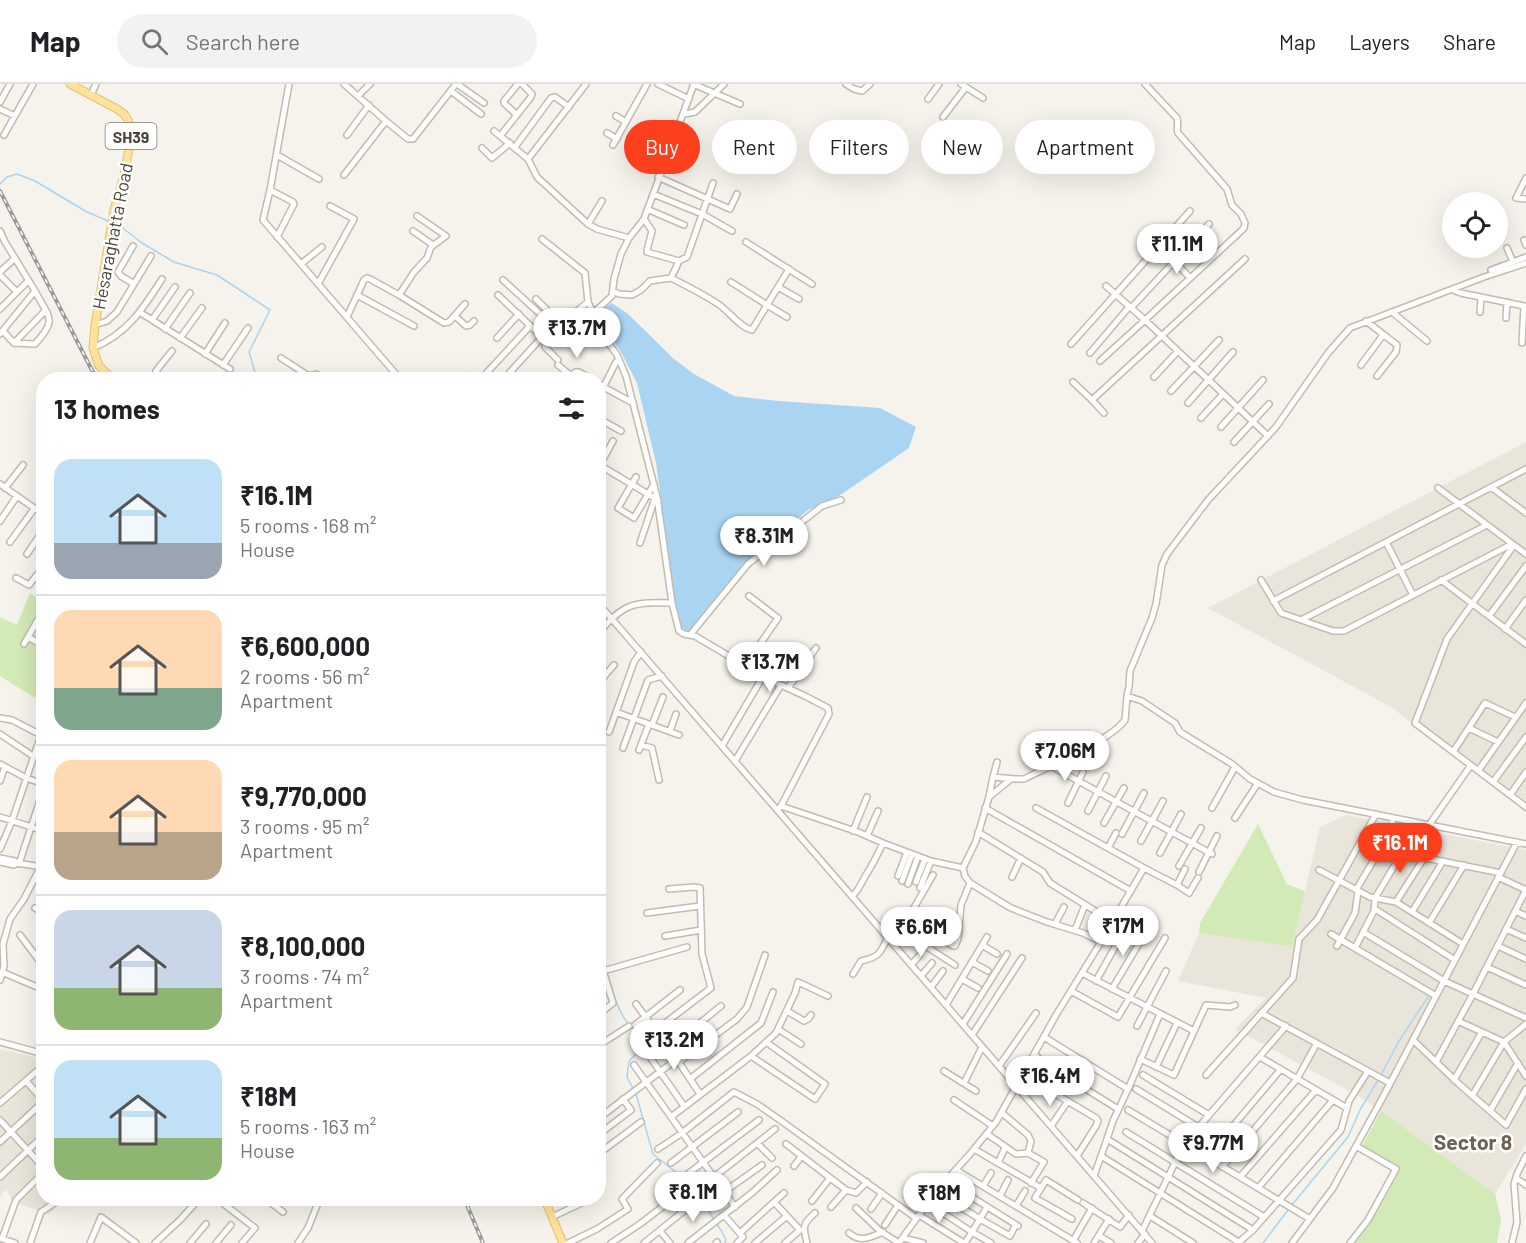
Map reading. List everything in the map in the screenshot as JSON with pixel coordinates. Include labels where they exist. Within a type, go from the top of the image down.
[{"type":"main road","name":"Hesaraghatta Road","points":[[70,84],[124,114],[130,124],[132,134],[112,223],[93,348]]},
{"type":"main road","points":[[93,348],[99,366],[105,372]]},
{"type":"main road","points":[[547,1206],[565,1243]]},
{"type":"street","points":[[0,102],[10,84]]},
{"type":"street","points":[[4,135],[33,84]]},
{"type":"street","points":[[91,95],[96,84]]},
{"type":"street","points":[[289,84],[263,218],[390,372]]},
{"type":"street","points":[[344,84],[408,139],[413,139],[457,84],[484,103]]},
{"type":"street","points":[[358,96],[370,84]]},
{"type":"street","points":[[501,135],[517,115],[532,94],[520,84],[505,99],[504,103],[517,115]]},
{"type":"street","points":[[528,159],[586,84]]},
{"type":"street","points":[[627,120],[647,84]]},
{"type":"street","points":[[658,84],[689,99]]},
{"type":"street","points":[[681,120],[694,84],[740,105]]},
{"type":"street","points":[[684,114],[694,112],[724,84]]},
{"type":"street","points":[[846,84],[862,91],[870,84]]},
{"type":"street","points":[[928,99],[939,84]]},
{"type":"street","points":[[1100,361],[1240,232],[1245,223],[1241,214],[1232,205],[1227,189],[1178,133],[1177,118],[1145,84]]},
{"type":"street","points":[[943,117],[963,86],[982,98]]},
{"type":"street","points":[[451,91],[481,114]]},
{"type":"street","points":[[726,98],[732,91]]},
{"type":"street","points":[[482,148],[492,158],[512,145],[551,98],[555,97],[569,107]]},
{"type":"street","points":[[348,135],[369,105]]},
{"type":"street","points":[[0,108],[15,117]]},
{"type":"street","points":[[616,116],[624,121]]},
{"type":"street","points":[[344,175],[386,122]]},
{"type":"street","points":[[613,145],[624,126]]},
{"type":"street","points":[[494,131],[528,159],[537,177],[588,224],[597,229],[629,238]]},
{"type":"street","points":[[607,133],[617,139]]},
{"type":"street","points":[[277,155],[319,179]]},
{"type":"street","points":[[593,313],[611,298],[621,254],[629,238],[644,219],[659,174]]},
{"type":"street","points":[[658,177],[731,209],[737,194]]},
{"type":"street","points":[[1526,178],[1516,198],[1526,199]]},
{"type":"street","points":[[671,278],[679,261],[687,256],[713,183]]},
{"type":"street","points":[[270,190],[294,204],[277,237]]},
{"type":"street","points":[[652,194],[702,214],[732,231]]},
{"type":"street","points":[[588,224],[602,201]]},
{"type":"street","points":[[318,284],[354,219],[330,206]]},
{"type":"street","points":[[647,209],[684,225]]},
{"type":"street","points":[[1071,344],[1190,211]]},
{"type":"street","points":[[399,295],[429,255],[432,246],[446,236],[417,216]]},
{"type":"street","points":[[644,219],[652,231],[647,252],[679,261]]},
{"type":"street","points":[[1090,353],[1209,224]]},
{"type":"street","points":[[0,231],[2,244],[15,258],[35,291],[50,320],[49,325],[35,344],[14,343],[1,332],[35,291]]},
{"type":"street","points":[[413,231],[432,246]]},
{"type":"street","points":[[542,239],[585,273],[592,318],[620,360],[626,376],[654,484],[672,603],[680,631],[695,636],[764,677],[828,708],[829,711],[779,808]]},
{"type":"street","points":[[746,242],[812,284]]},
{"type":"street","points":[[1160,244],[1190,278]]},
{"type":"street","points":[[133,246],[118,272],[134,284]]},
{"type":"street","points":[[301,264],[322,247]]},
{"type":"street","points":[[1508,250],[1513,262]]},
{"type":"street","points":[[95,325],[107,321],[117,312],[151,256]]},
{"type":"street","points":[[1491,270],[1526,257]]},
{"type":"street","points":[[15,258],[0,274],[17,292]]},
{"type":"street","points":[[1092,400],[1245,259]]},
{"type":"street","points":[[993,777],[1024,779],[1121,726],[1125,720],[1131,666],[1152,618],[1162,565],[1167,554],[1208,500],[1268,436],[1334,346],[1350,328],[1526,263]]},
{"type":"street","points":[[613,291],[632,295],[650,281],[671,278],[719,305],[749,330],[752,330],[789,269]]},
{"type":"street","points":[[346,317],[367,278],[444,323],[449,322],[465,304]]},
{"type":"street","points":[[93,348],[104,344],[118,334],[141,313],[162,279]]},
{"type":"street","points":[[503,280],[543,318],[550,323],[556,318]]},
{"type":"street","points":[[1,305],[28,281]]},
{"type":"street","points":[[731,282],[787,317]]},
{"type":"street","points":[[1106,286],[1268,436]]},
{"type":"street","points":[[152,320],[175,287]]},
{"type":"street","points":[[778,287],[799,299]]},
{"type":"street","points":[[1454,288],[1457,292],[1524,306],[1522,343]]},
{"type":"street","points":[[165,329],[190,293]]},
{"type":"street","points":[[357,295],[414,326]]},
{"type":"street","points":[[498,295],[547,340],[545,347],[564,372]]},
{"type":"street","points":[[1480,312],[1481,297]]},
{"type":"street","points":[[536,299],[566,329]]},
{"type":"street","points":[[568,318],[588,302]]},
{"type":"street","points":[[1506,318],[1507,302]]},
{"type":"street","points":[[180,338],[202,308]]},
{"type":"street","points":[[14,343],[45,311]]},
{"type":"street","points":[[1392,312],[1427,341]]},
{"type":"street","points":[[141,313],[230,369]]},
{"type":"street","points":[[497,338],[519,314]]},
{"type":"street","points":[[455,316],[466,326],[474,321]]},
{"type":"street","points":[[488,372],[543,318]]},
{"type":"street","points":[[1366,321],[1397,345],[1396,352],[1377,376]]},
{"type":"street","points":[[205,354],[225,323]]},
{"type":"street","points":[[223,365],[249,328]]},
{"type":"street","points":[[1360,365],[1383,335]]},
{"type":"street","points":[[510,372],[542,337]]},
{"type":"street","points":[[1171,391],[1219,340]]},
{"type":"street","points":[[157,372],[172,351]]},
{"type":"street","points":[[1154,377],[1178,351]]},
{"type":"street","points":[[1188,403],[1233,352]]},
{"type":"street","points":[[281,358],[300,372]]},
{"type":"street","points":[[606,377],[616,362],[620,360]]},
{"type":"street","points":[[1221,427],[1263,380]]},
{"type":"street","points":[[1073,382],[1104,413]]},
{"type":"street","points":[[606,388],[633,403]]},
{"type":"street","points":[[1201,418],[1223,394]]},
{"type":"street","points":[[1234,442],[1269,404]]},
{"type":"street","points":[[606,423],[621,431]]},
{"type":"street","points":[[606,454],[613,441]]},
{"type":"street","points":[[10,542],[34,509],[2,486],[23,465]]},
{"type":"street","points":[[606,469],[657,499]]},
{"type":"street","points":[[1273,601],[1524,472]]},
{"type":"street","points":[[636,477],[618,508],[633,518],[654,484]]},
{"type":"street","points":[[1491,487],[1526,513]]},
{"type":"street","points":[[1438,488],[1526,554]]},
{"type":"street","points":[[0,521],[17,496]]},
{"type":"street","points":[[640,543],[657,499]]},
{"type":"street","points":[[690,635],[748,564],[822,506],[841,500]]},
{"type":"street","points":[[1301,620],[1487,525]]},
{"type":"street","points":[[27,554],[36,541]]},
{"type":"street","points":[[1386,542],[1413,595]]},
{"type":"street","points":[[1261,580],[1281,613],[1333,631],[1344,630],[1513,544]]},
{"type":"street","points":[[1513,544],[1447,639],[1415,723],[1526,807]]},
{"type":"street","points":[[1489,616],[1526,566]]},
{"type":"street","points":[[16,578],[29,585],[36,576]]},
{"type":"street","points":[[1441,580],[1523,642],[1526,633]]},
{"type":"street","points":[[745,666],[778,618],[748,596]]},
{"type":"street","points":[[1505,628],[1526,600]]},
{"type":"street","points":[[606,625],[621,611],[636,604],[672,603]]},
{"type":"street","points":[[606,612],[735,761],[779,808],[911,965],[1152,1243]]},
{"type":"street","points":[[24,644],[36,623]]},
{"type":"street","points":[[28,637],[36,642]]},
{"type":"street","points":[[788,688],[816,648]]},
{"type":"street","points":[[722,746],[778,651]]},
{"type":"street","points":[[609,732],[634,663],[641,652]]},
{"type":"street","points":[[606,674],[614,665]]},
{"type":"street","points":[[623,748],[648,680],[662,676]]},
{"type":"street","points":[[735,761],[781,685]]},
{"type":"street","points":[[1127,696],[1142,701],[1175,723],[1180,732],[1250,779],[1274,792],[1303,800],[1526,844]]},
{"type":"street","points":[[659,780],[652,748],[640,747],[663,697]]},
{"type":"street","points":[[1453,752],[1485,703],[1515,717]]},
{"type":"street","points":[[1478,771],[1526,703]]},
{"type":"street","points":[[616,712],[679,735]]},
{"type":"street","points":[[670,731],[676,714]]},
{"type":"street","points":[[0,718],[12,720],[36,732]]},
{"type":"street","points":[[1469,728],[1498,742]]},
{"type":"street","points":[[0,734],[33,756]]},
{"type":"street","points":[[1493,782],[1526,737]]},
{"type":"street","points":[[0,849],[12,821],[36,748]]},
{"type":"street","points":[[1026,749],[1210,853]]},
{"type":"street","points":[[996,762],[989,797],[963,868],[965,876],[970,883],[1011,908],[1075,930],[1101,942]]},
{"type":"street","points":[[0,781],[2,765],[36,782]]},
{"type":"street","points":[[1429,825],[1471,765]]},
{"type":"street","points":[[1212,808],[1235,767]]},
{"type":"street","points":[[1068,803],[1083,772]]},
{"type":"street","points":[[1510,795],[1526,772]]},
{"type":"street","points":[[1088,811],[1106,776]]},
{"type":"street","points":[[989,797],[1011,779]]},
{"type":"street","points":[[1235,818],[1258,783]]},
{"type":"street","points":[[1104,823],[1124,788]]},
{"type":"street","points":[[1108,848],[1144,793]]},
{"type":"street","points":[[853,831],[867,797]]},
{"type":"street","points":[[1141,841],[1163,801]]},
{"type":"street","points":[[779,808],[853,831],[928,860],[963,868]]},
{"type":"street","points":[[985,808],[1131,891]]},
{"type":"street","points":[[1036,808],[1189,893],[1217,836]]},
{"type":"street","points":[[867,836],[878,810]]},
{"type":"street","points":[[18,863],[36,811]]},
{"type":"street","points":[[1160,853],[1181,814]]},
{"type":"street","points":[[1206,1075],[1293,978],[1299,939],[1317,920],[1376,814]]},
{"type":"street","points":[[0,817],[36,829]]},
{"type":"street","points":[[1337,946],[1354,913],[1358,891],[1391,831],[1393,818]]},
{"type":"street","points":[[1179,866],[1201,828]]},
{"type":"street","points":[[978,832],[1043,872],[1050,884],[1113,922]]},
{"type":"street","points":[[1292,1243],[1333,1188],[1517,842]]},
{"type":"street","points":[[852,896],[858,891],[883,843]]},
{"type":"street","points":[[1381,849],[1464,865],[1499,875],[1526,890],[1436,1062]]},
{"type":"street","points":[[1354,948],[1374,911],[1375,898],[1402,853]]},
{"type":"street","points":[[913,854],[903,880],[913,854]]},
{"type":"street","points":[[1012,877],[1022,858]]},
{"type":"street","points":[[1396,903],[1424,858]]},
{"type":"street","points":[[0,860],[36,866]]},
{"type":"street","points":[[916,882],[928,860]]},
{"type":"street","points":[[920,888],[928,860]]},
{"type":"street","points":[[1413,912],[1443,861]]},
{"type":"street","points":[[1429,923],[1464,865]]},
{"type":"street","points":[[900,1241],[936,1192],[987,1134],[1002,1113],[1034,1054],[1144,868]]},
{"type":"street","points":[[1177,885],[1185,869]]},
{"type":"street","points":[[1319,870],[1370,897],[1396,903],[1463,944]]},
{"type":"street","points":[[893,944],[933,875]]},
{"type":"street","points":[[0,980],[4,966],[3,944],[10,919],[36,878]]},
{"type":"street","points":[[920,938],[925,929],[928,929],[955,946],[958,939],[961,905],[970,883]]},
{"type":"street","points":[[656,1030],[711,988],[702,954],[700,888],[669,889]]},
{"type":"street","points":[[1075,930],[1085,905]]},
{"type":"street","points":[[647,913],[700,906]]},
{"type":"street","points":[[1055,924],[1064,907]]},
{"type":"street","points":[[1374,909],[1455,960]]},
{"type":"street","points":[[1515,911],[1526,916]]},
{"type":"street","points":[[1096,981],[1129,922]]},
{"type":"street","points":[[903,928],[955,965]]},
{"type":"street","points":[[1506,929],[1526,938]]},
{"type":"street","points":[[665,936],[701,930]]},
{"type":"street","points":[[1112,988],[1147,930]]},
{"type":"street","points":[[1363,932],[1444,981],[1526,1018]]},
{"type":"street","points":[[1331,934],[1436,996]]},
{"type":"street","points":[[20,935],[36,956]]},
{"type":"street","points":[[946,1005],[987,937]]},
{"type":"street","points":[[853,974],[861,961],[872,959],[881,952],[888,938]]},
{"type":"street","points":[[1071,991],[1118,1017],[1165,938]]},
{"type":"street","points":[[982,945],[997,954]]},
{"type":"street","points":[[1498,946],[1526,959]]},
{"type":"street","points":[[606,968],[687,947]]},
{"type":"street","points":[[963,1024],[1007,954]]},
{"type":"street","points":[[606,1113],[737,1019],[747,1007],[765,955]]},
{"type":"street","points":[[911,965],[919,956]]},
{"type":"street","points":[[972,1035],[1022,958]]},
{"type":"street","points":[[972,962],[988,971]]},
{"type":"street","points":[[921,976],[932,963]]},
{"type":"street","points":[[1487,967],[1526,985]]},
{"type":"street","points":[[931,987],[943,971]]},
{"type":"street","points":[[1137,1026],[1166,971]]},
{"type":"street","points":[[2,972],[36,987]]},
{"type":"street","points":[[1082,973],[1194,1031]]},
{"type":"street","points":[[962,979],[978,988]]},
{"type":"street","points":[[606,980],[613,1003],[606,1009]]},
{"type":"street","points":[[671,1117],[776,1034],[798,982],[828,996]]},
{"type":"street","points":[[606,1041],[646,1017],[680,990]]},
{"type":"street","points":[[690,1079],[761,1023],[773,992]]},
{"type":"street","points":[[636,1004],[700,1094]]},
{"type":"street","points":[[1140,1059],[1173,1076],[1176,1074],[1206,1005],[1223,1008],[1235,1005]]},
{"type":"street","points":[[669,1048],[722,1006]]},
{"type":"street","points":[[787,1011],[804,1021],[811,1015]]},
{"type":"street","points":[[999,1066],[1036,1013]]},
{"type":"street","points":[[1261,1013],[1390,1083]]},
{"type":"street","points":[[1094,1176],[1118,1109],[1160,1014]]},
{"type":"street","points":[[1458,1021],[1504,1042],[1526,1076]]},
{"type":"street","points":[[1156,1067],[1177,1023]]},
{"type":"street","points":[[1472,1096],[1504,1042],[1526,1024]]},
{"type":"street","points":[[1138,1243],[1184,1143],[1286,1026]]},
{"type":"street","points":[[778,1029],[801,1044]]},
{"type":"street","points":[[1455,1080],[1482,1032]]},
{"type":"street","points":[[1044,1037],[1128,1089]]},
{"type":"street","points":[[1413,1040],[1506,1125],[1526,1089]]},
{"type":"street","points":[[0,1042],[36,1052]]},
{"type":"street","points":[[751,1056],[815,1099],[825,1083],[766,1042]]},
{"type":"street","points":[[1222,1167],[1298,1079],[1317,1043]]},
{"type":"street","points":[[964,1083],[982,1047]]},
{"type":"street","points":[[645,1050],[684,1106]]},
{"type":"street","points":[[1034,1054],[1044,1063],[1118,1109]]},
{"type":"street","points":[[1260,1057],[1347,1108]]},
{"type":"street","points":[[1490,1111],[1518,1063]]},
{"type":"street","points":[[634,1065],[735,1207]]},
{"type":"street","points":[[1206,1157],[1281,1069]]},
{"type":"street","points":[[944,1071],[976,1091]]},
{"type":"street","points":[[1101,1156],[1239,1243],[1264,1218],[1341,1130],[1349,1101],[1368,1071]]},
{"type":"street","points":[[0,1103],[36,1072]]},
{"type":"street","points":[[1143,1075],[1209,1115]]},
{"type":"street","points":[[1032,1080],[1098,1121],[1077,1156]]},
{"type":"street","points":[[26,1081],[36,1092]]},
{"type":"street","points":[[1136,1089],[1198,1128]]},
{"type":"street","points":[[1240,1177],[1316,1090]]},
{"type":"street","points":[[658,1149],[734,1092],[757,1104],[898,1205],[964,1243],[987,1207]]},
{"type":"street","points":[[606,1129],[631,1110],[623,1099]]},
{"type":"street","points":[[954,1100],[993,1126]]},
{"type":"street","points":[[1258,1188],[1333,1100]]},
{"type":"street","points":[[1051,1126],[1068,1101]]},
{"type":"street","points":[[0,1142],[36,1109]]},
{"type":"street","points":[[1128,1110],[1310,1219]]},
{"type":"street","points":[[671,1163],[738,1112]]},
{"type":"street","points":[[1002,1113],[1028,1135],[1031,1141],[1028,1153]]},
{"type":"street","points":[[0,1120],[36,1161]]},
{"type":"street","points":[[689,1173],[759,1120]]},
{"type":"street","points":[[606,1148],[641,1122]]},
{"type":"street","points":[[714,1178],[775,1129]]},
{"type":"street","points":[[1126,1132],[1264,1218]]},
{"type":"street","points":[[987,1134],[1016,1154],[1028,1153],[1044,1162],[1031,1183]]},
{"type":"street","points":[[1107,1139],[1253,1230]]},
{"type":"street","points":[[0,1176],[36,1143]]},
{"type":"street","points":[[757,1143],[772,1158]]},
{"type":"street","points":[[786,1144],[846,1190],[856,1193],[867,1182]]},
{"type":"street","points":[[1350,1243],[1368,1220],[1396,1169],[1356,1146]]},
{"type":"street","points":[[974,1149],[1041,1188]]},
{"type":"street","points":[[998,1163],[1004,1150]]},
{"type":"street","points":[[1512,1243],[1517,1222],[1514,1192],[1516,1178],[1526,1156]]},
{"type":"street","points":[[794,1166],[801,1157]]},
{"type":"street","points":[[565,1243],[597,1229],[628,1209],[622,1199],[657,1163]]},
{"type":"street","points":[[724,1192],[762,1165]]},
{"type":"street","points":[[688,1243],[735,1207],[777,1170]]},
{"type":"street","points":[[956,1170],[1075,1242],[1092,1208]]},
{"type":"street","points":[[983,1186],[991,1173]]},
{"type":"street","points":[[812,1201],[830,1178]]},
{"type":"street","points":[[1516,1178],[1526,1185]]},
{"type":"street","points":[[15,1243],[1,1239],[16,1200],[36,1179]]},
{"type":"street","points":[[1000,1196],[1008,1180]]},
{"type":"street","points":[[1072,1220],[1035,1198],[1046,1180],[1120,1227],[1129,1215]]},
{"type":"street","points":[[936,1192],[1010,1236],[1016,1227],[946,1181]]},
{"type":"street","points":[[831,1207],[846,1190]]},
{"type":"street","points":[[1016,1206],[1024,1191]]},
{"type":"street","points":[[740,1233],[784,1193]]},
{"type":"street","points":[[871,1209],[882,1193]]},
{"type":"street","points":[[611,1243],[679,1194]]},
{"type":"street","points":[[774,1202],[800,1230],[785,1243]]},
{"type":"street","points":[[928,1203],[991,1243]]},
{"type":"street","points":[[885,1225],[898,1205]]},
{"type":"street","points":[[30,1243],[41,1212],[50,1206]]},
{"type":"street","points":[[155,1243],[193,1206]]},
{"type":"street","points":[[226,1206],[255,1228],[242,1243]]},
{"type":"street","points":[[275,1206],[283,1212]]},
{"type":"street","points":[[298,1243],[308,1228],[317,1206]]},
{"type":"street","points":[[552,1217],[575,1206]]},
{"type":"street","points":[[856,1208],[883,1232],[900,1241],[923,1243]]},
{"type":"street","points":[[644,1243],[685,1210]]},
{"type":"street","points":[[807,1243],[805,1223],[815,1213]]},
{"type":"street","points":[[724,1215],[743,1237],[737,1243]]},
{"type":"street","points":[[755,1243],[787,1216]]},
{"type":"street","points":[[1150,1216],[1192,1243]]},
{"type":"street","points":[[90,1243],[101,1217],[136,1243]]},
{"type":"street","points":[[1094,1243],[1109,1219]]},
{"type":"street","points":[[190,1243],[206,1224]]},
{"type":"street","points":[[216,1243],[231,1225]]},
{"type":"street","points":[[660,1231],[670,1243]]},
{"type":"street","points":[[849,1233],[860,1239],[873,1237],[883,1232]]},
{"type":"street","points":[[1099,1236],[1111,1243]]},
{"type":"shaded area","points":[[1526,442],[1526,811],[1391,707],[1208,608]]},
{"type":"shaded area","points":[[1346,815],[1526,850],[1526,1144],[1495,1194],[1362,1098],[1235,1029],[1266,998],[1178,981],[1199,933],[1292,947],[1320,827]]},
{"type":"shaded area","points":[[0,1049],[36,1057],[36,1206],[58,1206],[49,1214],[13,1202],[6,1189],[0,1197]]},
{"type":"green space","points":[[30,593],[36,597],[35,698],[0,676],[0,617],[17,625]]},
{"type":"green space","points":[[1258,824],[1287,884],[1305,891],[1292,947],[1199,933],[1200,923]]},
{"type":"green space","points":[[1381,1111],[1495,1194],[1501,1220],[1497,1243],[1355,1243],[1370,1224],[1401,1169],[1362,1146]]},
{"type":"water","points":[[612,303],[628,314],[674,359],[694,374],[734,396],[880,408],[916,427],[909,448],[836,498],[808,510],[763,548],[734,578],[693,628],[687,631],[681,627],[675,601],[656,463],[637,383],[622,354],[597,316],[600,310]]},
{"type":"waterway","points":[[0,184],[7,177],[17,174],[35,181],[87,212],[110,222]]},
{"type":"waterway","points":[[115,224],[174,262],[217,275],[270,310],[249,352],[255,372]]},
{"type":"waterway","points":[[607,973],[617,1005],[627,1022]]},
{"type":"waterway","points":[[1381,1075],[1399,1041],[1428,997]]},
{"type":"waterway","points":[[633,1028],[642,1041],[638,1052],[629,1061],[627,1077],[636,1094],[653,1154],[692,1185],[722,1232],[725,1243]]},
{"type":"waterway","points":[[1291,1206],[1348,1137],[1360,1110],[1378,1080]]},
{"type":"waterway","points":[[1263,1243],[1288,1210]]},
{"type":"railway","points":[[0,191],[93,372]]},
{"type":"railway","points":[[467,1206],[483,1243]]},
{"type":"district","name":"Sector 8","points":[[1473,1141]]}]
